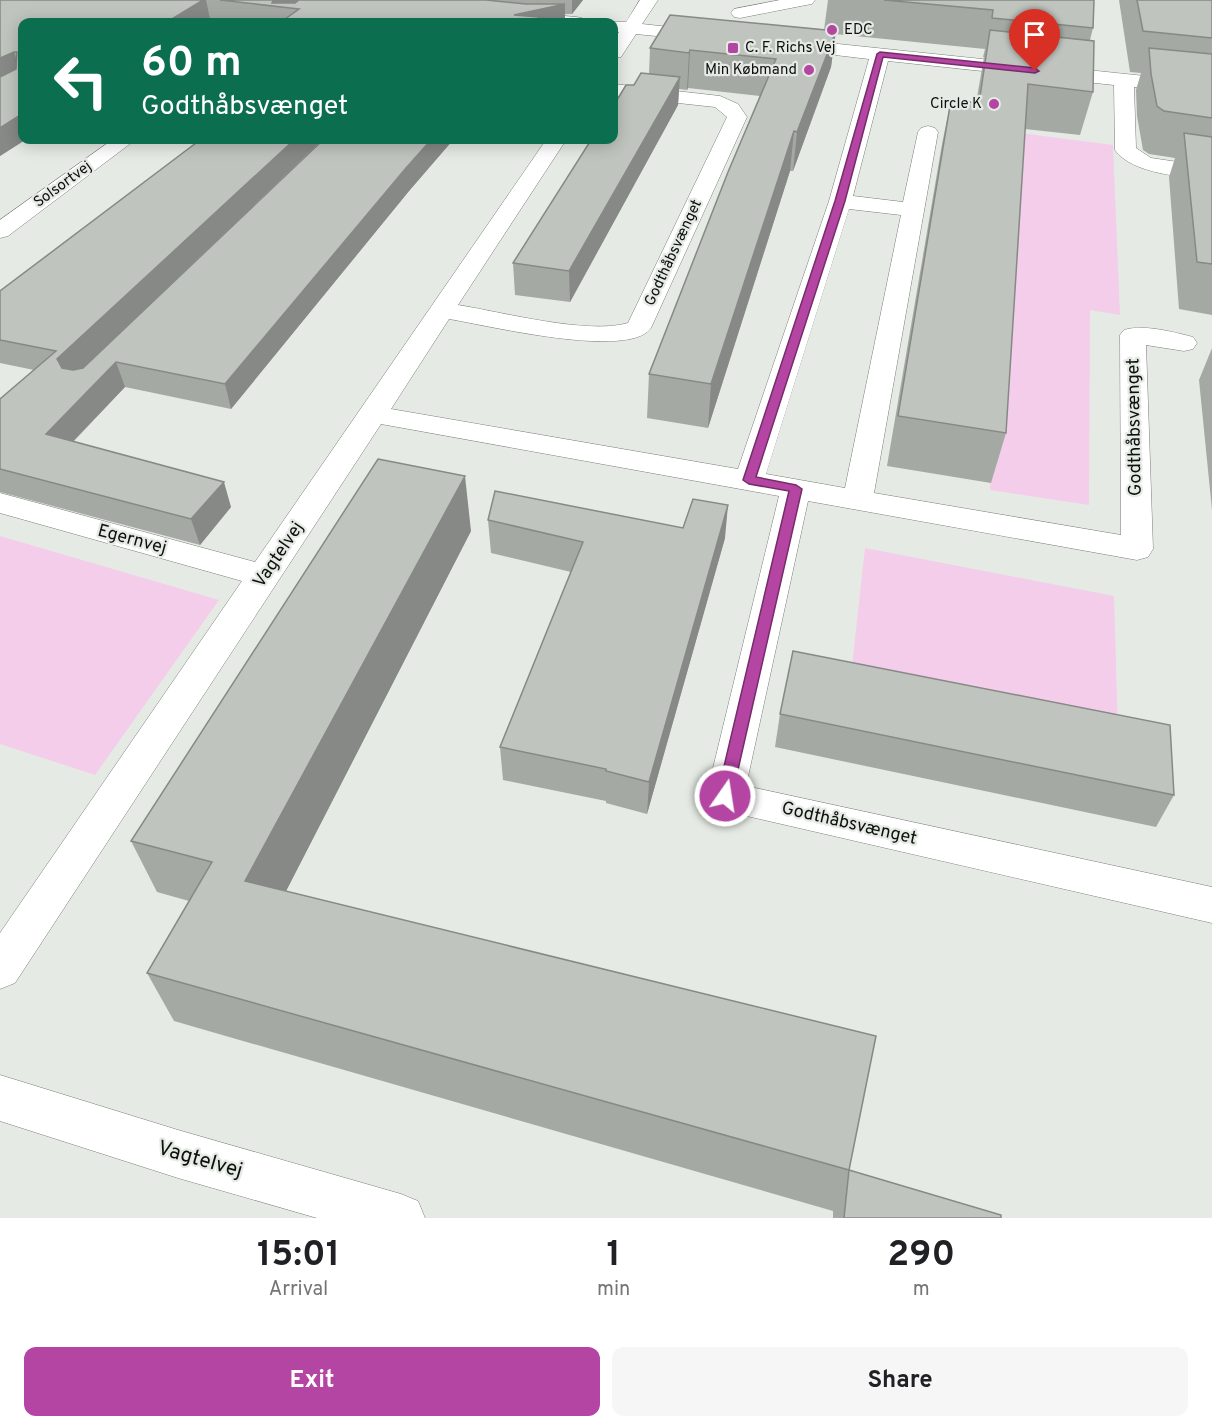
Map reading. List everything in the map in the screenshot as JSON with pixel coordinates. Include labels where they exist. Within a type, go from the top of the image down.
[{"type":"street","points":[[622,27],[649,0]]},
{"type":"street","points":[[740,13],[807,0]]},
{"type":"street","points":[[499,15],[532,18]]},
{"type":"street","points":[[622,27],[728,38]]},
{"type":"street","points":[[774,43],[1212,89]]},
{"type":"street","points":[[749,480],[840,201],[880,54]]},
{"type":"street","points":[[1124,80],[1126,150],[1145,163],[1212,174]]},
{"type":"street","name":"Godthåbsvænget","points":[[444,310],[577,333],[615,335],[638,328],[737,117],[731,108],[720,102],[618,90]]},
{"type":"street","points":[[858,500],[928,132]]},
{"type":"street","name":"Solsortvej","points":[[0,231],[120,144]]},
{"type":"street","name":"Vagtelvej","points":[[0,969],[553,144]]},
{"type":"street","points":[[840,201],[913,210]]},
{"type":"street","name":"Godthåbsvænget","points":[[374,414],[1137,549],[1133,335],[1184,343]]},
{"type":"street","name":"Godthåbsvænget","points":[[796,489],[725,796],[1212,904]]},
{"type":"street","name":"Egernvej","points":[[0,503],[264,576]]},
{"type":"street","name":"Vagtelvej","points":[[0,1098],[178,1154],[401,1218]]},
{"type":"shaded area","points":[[1020,133],[1113,145],[1120,315],[1090,310],[1089,505],[990,490]]},
{"type":"shaded area","points":[[0,536],[219,600],[95,775],[0,744]]},
{"type":"shaded area","points":[[865,548],[1114,596],[1118,733],[851,675]]},
{"type":"building","points":[[0,0],[203,0],[174,18],[18,18],[18,117],[0,128],[0,77],[16,69],[17,52],[0,58]]},
{"type":"building","points":[[220,0],[273,0],[272,3],[295,3],[299,0],[486,0],[526,4],[565,4],[514,15],[538,18],[287,18],[299,9]]},
{"type":"building","points":[[884,0],[1094,0],[1093,28],[992,18],[993,10]]},
{"type":"building","points":[[1137,0],[1212,0],[1212,38],[1143,31]]},
{"type":"building","points":[[670,15],[836,31],[797,132],[794,131],[711,384],[649,374],[728,172],[776,59],[650,48]]},
{"type":"building","points":[[990,30],[1094,41],[1093,92],[1028,84],[1006,433],[898,416],[951,100],[979,103]]},
{"type":"building","points":[[1149,48],[1212,54],[1212,118],[1164,111],[1157,106]]},
{"type":"building","points":[[641,73],[680,77],[569,271],[513,263],[588,144],[618,144],[618,98],[626,85],[634,85]]},
{"type":"building","points":[[1184,133],[1212,137],[1212,264],[1197,262]]},
{"type":"building","points":[[195,144],[290,144],[57,359],[62,368],[73,370],[83,368],[319,144],[427,144],[225,384],[116,362],[46,434],[224,482],[191,519],[0,469],[0,399],[56,351],[0,340],[0,291]]},
{"type":"building","points":[[378,459],[465,476],[245,881],[876,1036],[849,1170],[147,973],[212,862],[131,841]]},
{"type":"building","points":[[495,491],[683,528],[693,499],[728,505],[649,782],[606,771],[606,769],[500,747],[583,542],[488,520]]},
{"type":"building","points":[[793,651],[1170,725],[1174,795],[780,714]]},
{"type":"building","points":[[849,1170],[1001,1215],[1001,1218],[844,1218]]},
{"type":"place","name":"EDC","points":[[832,30]]},
{"type":"place","name":"C. F. Richs Vej","points":[[733,48]]},
{"type":"place","name":"Min Købmand","points":[[809,70]]},
{"type":"place","name":"Circle K","points":[[994,104]]},
{"type":"route","points":[[725,796],[796,489],[749,480],[840,201],[880,54],[1035,71]]}]
